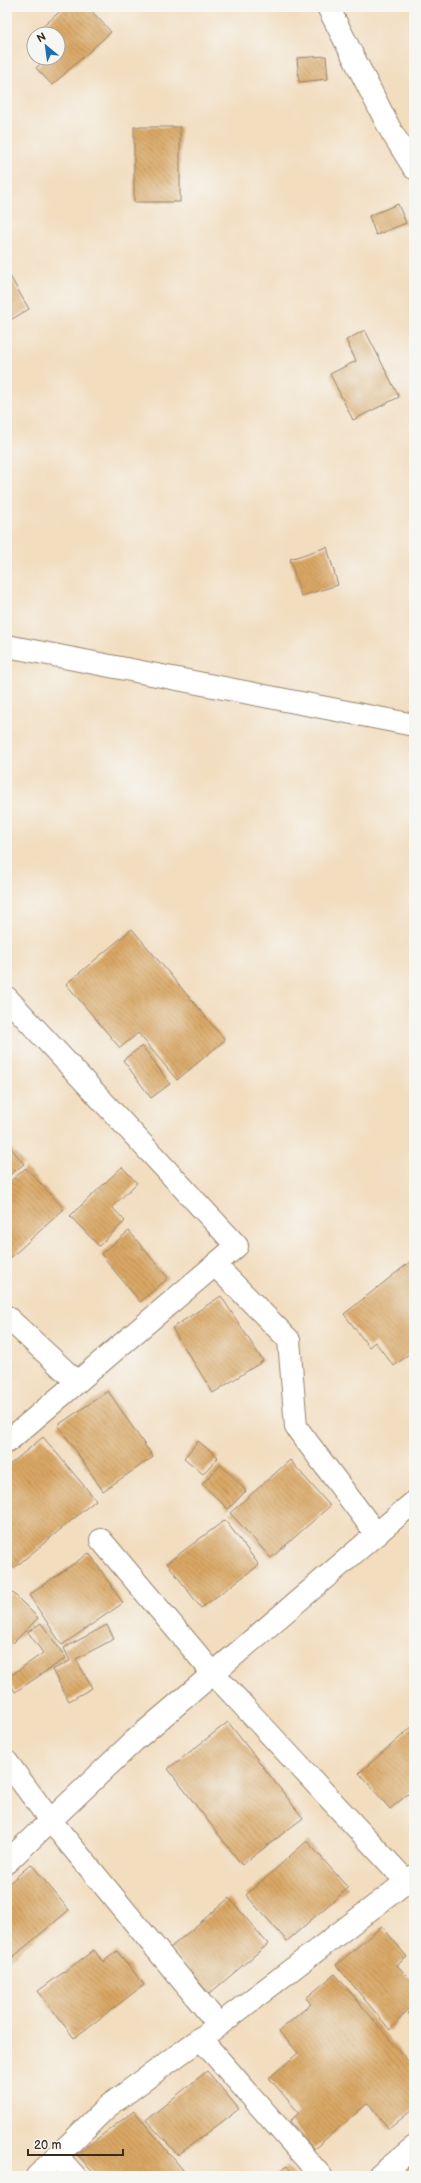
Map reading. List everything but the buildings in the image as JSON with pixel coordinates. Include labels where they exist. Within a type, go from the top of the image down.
[{"type":"street","points":[[328,7],[391,130],[414,168]]},
{"type":"street","points":[[7,646],[414,724]]},
{"type":"street","points":[[7,998],[237,1246],[7,1442]]},
{"type":"street","points":[[215,1265],[289,1340],[296,1427],[377,1535]]},
{"type":"street","points":[[7,1317],[77,1382]]},
{"type":"street","points":[[7,1862],[134,1742],[414,1502]]},
{"type":"street","points":[[37,2176],[106,2107],[220,2025],[410,1879],[213,1674],[101,1540]]},
{"type":"street","points":[[7,1762],[50,1820],[220,2025]]},
{"type":"street","points":[[200,2038],[321,2176]]},
{"type":"street","points":[[379,2176],[414,2147]]},
{"type":"street","points":[[57,2156],[75,2176]]}]
